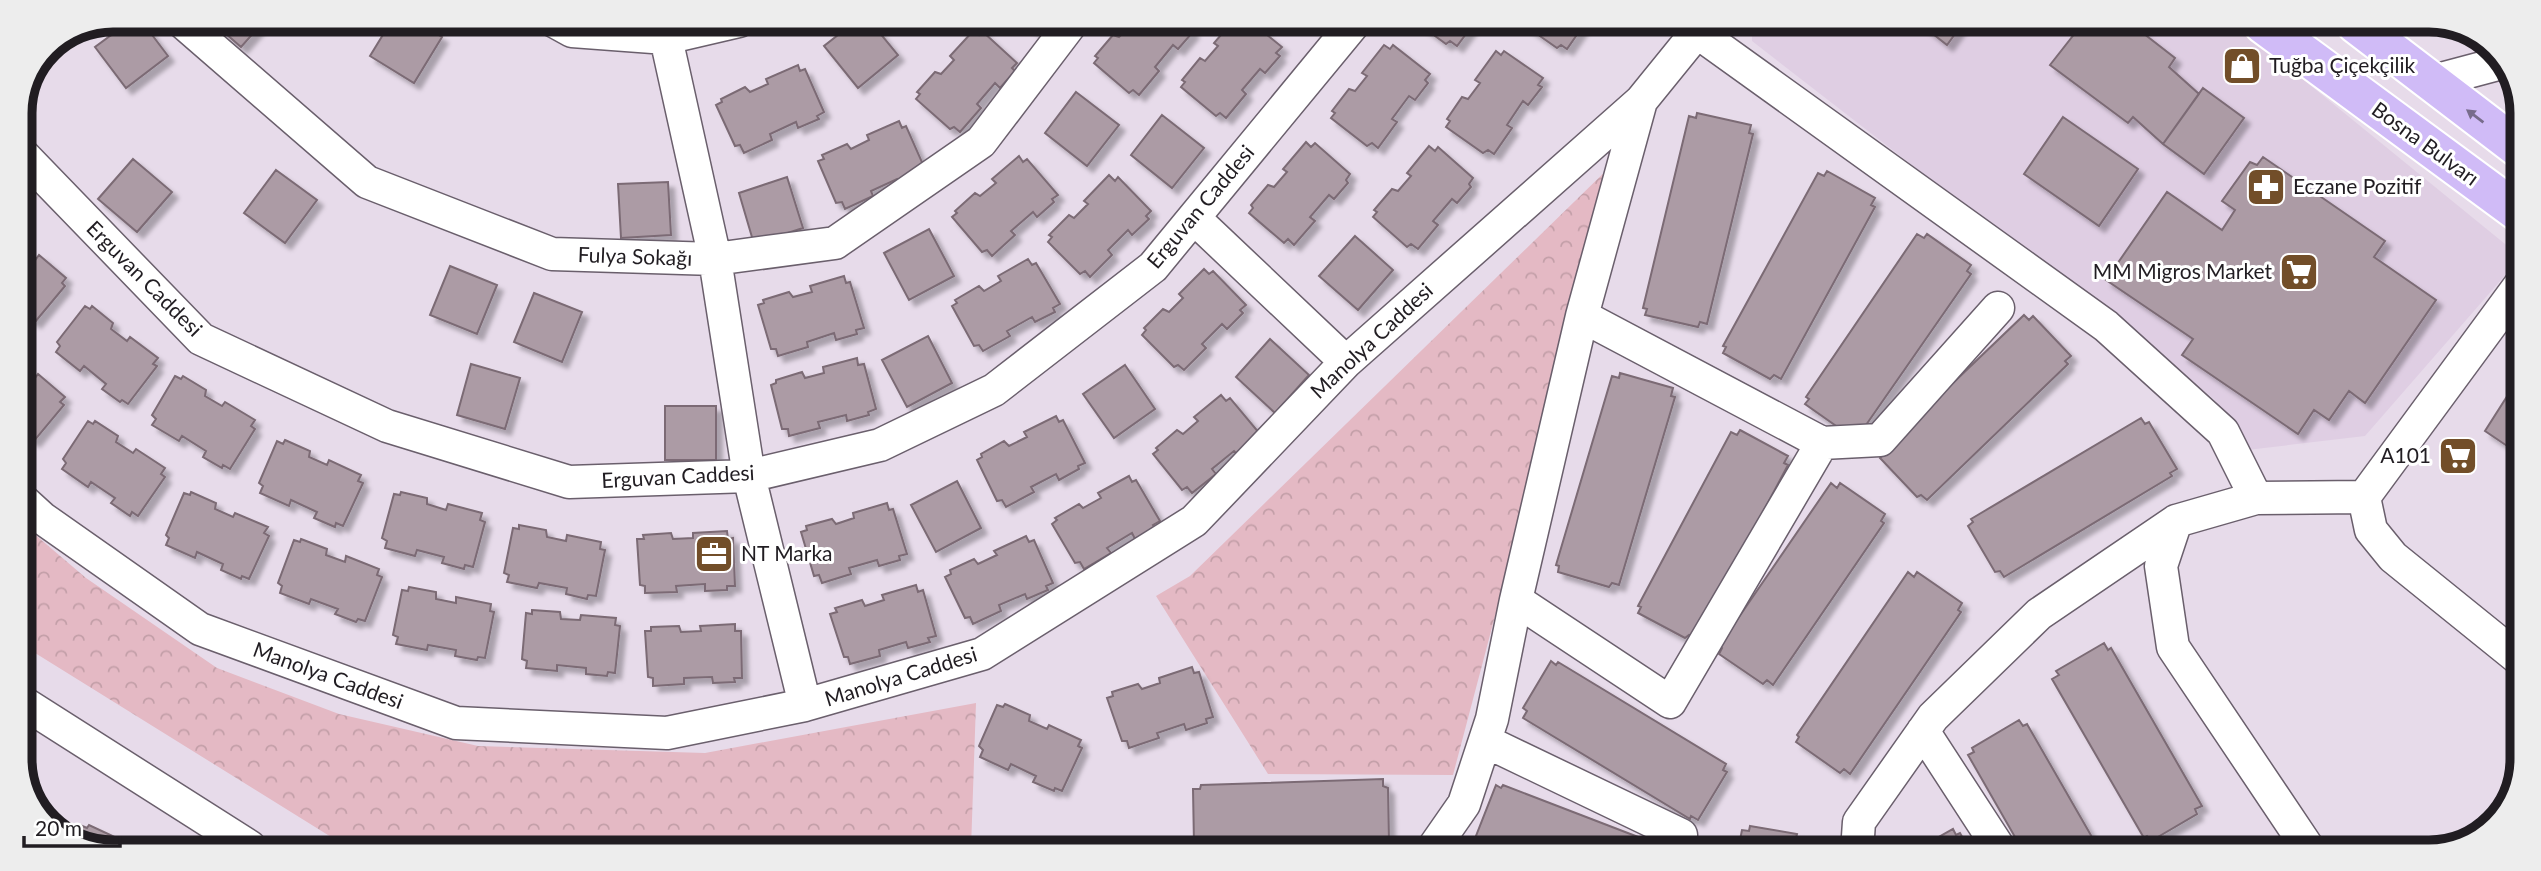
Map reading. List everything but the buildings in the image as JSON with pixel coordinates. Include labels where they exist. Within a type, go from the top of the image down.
[{"type":"main road","name":"Bosna Bulvarı","points":[[2274,32],[2509,205]]},
{"type":"main road","points":[[2366,32],[2509,141]]},
{"type":"main road","points":[[2363,99],[2430,82]]},
{"type":"street","name":"Fulya Sokağı","points":[[194,32],[367,182],[552,254],[715,259],[835,243],[981,142],[1065,32]]},
{"type":"street","points":[[585,32],[666,38],[690,32]]},
{"type":"street","name":"Erguvan Caddesi","points":[[32,164],[201,339],[387,426],[569,482],[749,475],[880,445],[994,390],[1153,267],[1347,32]]},
{"type":"street","points":[[1439,840],[1464,804],[1492,719],[1516,600],[1582,316],[1641,101],[1695,32]]},
{"type":"street","points":[[1706,32],[2106,326],[2223,432],[2256,498]]},
{"type":"street","points":[[666,38],[715,259],[749,475],[805,705]]},
{"type":"street","points":[[2430,82],[2494,65]]},
{"type":"street","name":"Manolya Caddesi","points":[[32,509],[200,629],[456,723],[667,733],[805,705],[982,654],[1194,522],[1346,362],[1641,101]]},
{"type":"street","points":[[1194,218],[1346,362]]},
{"type":"street","points":[[2509,300],[2364,498],[2371,530],[2393,557],[2510,651]]},
{"type":"street","points":[[1582,316],[1822,443],[1880,440],[1998,307]]},
{"type":"street","points":[[1516,600],[1670,702],[1822,443]]},
{"type":"street","points":[[1858,840],[1859,822],[1933,717],[2039,614],[2176,521],[2256,498],[2364,498]]},
{"type":"street","points":[[2176,521],[2161,566],[2173,647],[2302,840]]},
{"type":"street","points":[[32,708],[239,840]]},
{"type":"street","points":[[1923,731],[1994,840]]},
{"type":"street","points":[[1485,741],[1681,835]]},
{"type":"shaded area","points":[[1752,32],[2245,32],[2509,247],[2509,270],[2365,436],[2247,450],[2214,399],[1752,41]]},
{"type":"green space","points":[[1615,162],[1453,775],[1268,774],[1156,596],[1190,576]]},
{"type":"green space","points":[[32,532],[86,578],[217,668],[339,714],[478,746],[705,753],[976,703],[971,840],[336,840],[32,651]]},
{"type":"place","name":"Tuğba Çiçekçilik","points":[[2242,66]]},
{"type":"place","name":"Eczane Pozitif","points":[[2266,187]]},
{"type":"place","name":"MM Migros Market","points":[[2299,272]]},
{"type":"place","name":"A101","points":[[2458,456]]},
{"type":"place","name":"NT Marka","points":[[714,554]]}]
